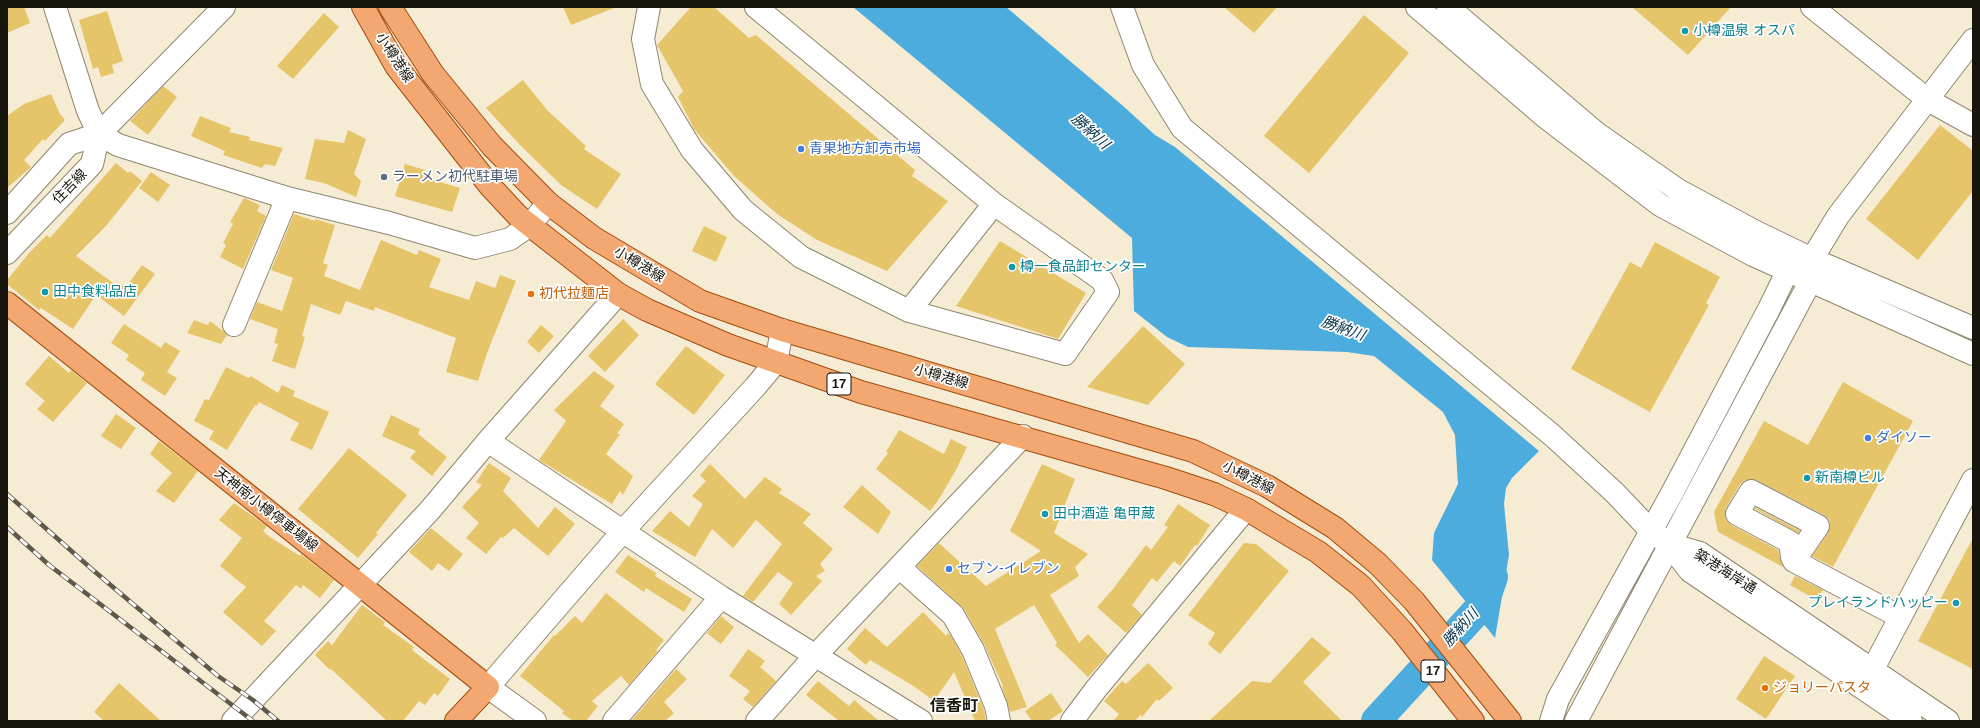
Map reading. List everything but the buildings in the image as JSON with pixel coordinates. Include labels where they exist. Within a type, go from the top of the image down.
[{"type":"main road","name":"小樽港線","points":[[363,7],[396,66],[452,140],[490,186],[518,216],[618,294],[647,310],[721,342],[861,392],[1023,436],[1166,478],[1214,494],[1246,509],[1318,552],[1361,586],[1402,631],[1469,716]]},
{"type":"main road","name":"小樽港線","points":[[390,7],[433,74],[492,146],[548,203],[594,238],[700,301],[782,330],[1193,451],[1267,486],[1335,528],[1378,564],[1414,601],[1510,721]]},
{"type":"main road","name":"天神南小樽停車場線","points":[[7,303],[488,687]]},
{"type":"main road","points":[[456,721],[488,687]]},
{"type":"street","points":[[56,7],[88,111],[99,134],[118,145],[287,198],[389,223],[475,248],[510,239],[530,225],[548,203]]},
{"type":"street","points":[[99,134],[224,7]]},
{"type":"street","points":[[649,7],[643,39],[652,84],[692,150],[743,210],[800,257],[909,312],[1065,354],[1108,292],[1102,280],[994,204],[756,7]]},
{"type":"street","name":"築港海岸通","points":[[1122,7],[1143,65],[1182,128],[1553,436],[1615,494],[1651,531],[1669,544],[1690,571],[1867,679],[1948,721]]},
{"type":"street","points":[[1417,7],[1544,116],[1660,205],[1754,255],[1788,270],[1811,270],[1973,328]]},
{"type":"street","points":[[1448,7],[1594,132],[1678,190],[1756,232],[1811,270],[1973,354]]},
{"type":"street","points":[[1812,7],[1928,100],[1973,125]]},
{"type":"street","points":[[1576,721],[1838,216],[1973,40]]},
{"type":"street","name":"住吉線","points":[[7,213],[69,144],[99,134]]},
{"type":"street","name":"住吉線","points":[[7,253],[92,164],[99,134]]},
{"type":"street","points":[[234,325],[287,198]]},
{"type":"street","points":[[909,312],[994,204]]},
{"type":"street","points":[[1551,721],[1558,699],[1651,531],[1766,316],[1788,270]]},
{"type":"street","points":[[233,721],[431,509],[488,441],[618,294]]},
{"type":"street","points":[[534,721],[488,687],[623,531],[776,362],[782,330]]},
{"type":"street","points":[[757,721],[898,567],[1023,436]]},
{"type":"street","points":[[488,441],[721,597],[919,721]]},
{"type":"street","points":[[1867,679],[1892,613],[1973,480]]},
{"type":"street","points":[[1072,721],[1096,689],[1246,509]]},
{"type":"street","points":[[1794,561],[1892,613]]},
{"type":"street","points":[[898,567],[953,615],[973,650],[996,706],[999,721]]},
{"type":"street","points":[[614,721],[721,597]]},
{"type":"street","name":"築港海岸通","points":[[1867,679],[1911,721]]},
{"type":"water","points":[[853,7],[1006,7],[1122,105],[1155,135],[1175,147],[1539,451],[1512,478],[1506,488],[1504,504],[1509,555],[1495,638],[1432,560],[1434,533],[1458,484],[1455,435],[1443,412],[1374,356],[1347,352],[1188,347],[1167,337],[1134,311],[1132,238]]},
{"type":"waterway","name":"勝納川","points":[[1376,721],[1484,603],[1493,577]]},
{"type":"railway","points":[[7,494],[94,571],[218,676],[253,700],[278,721]]},
{"type":"railway","points":[[7,527],[49,565],[253,721]]},
{"type":"place","name":"小樽温泉 オスパ","points":[[1685,31]]},
{"type":"place","name":"青果地方卸売市場","points":[[801,149]]},
{"type":"place","name":"ラーメン初代駐車場","points":[[384,177]]},
{"type":"place","name":"樽一食品卸センター","points":[[1012,267]]},
{"type":"place","name":"田中食料品店","points":[[45,292]]},
{"type":"place","name":"初代拉麵店","points":[[531,294]]},
{"type":"place","name":"ダイソー","points":[[1868,438]]},
{"type":"place","name":"新南樽ビル","points":[[1807,478]]},
{"type":"place","name":"田中酒造 亀甲蔵","points":[[1045,514]]},
{"type":"place","name":"セブン-イレブン","points":[[949,569]]},
{"type":"place","name":"プレイランドハッピー","points":[[1956,603]]},
{"type":"place","name":"ジョリーパスタ","points":[[1765,688]]},
{"type":"district","name":"信香町","points":[[954,707]]}]
